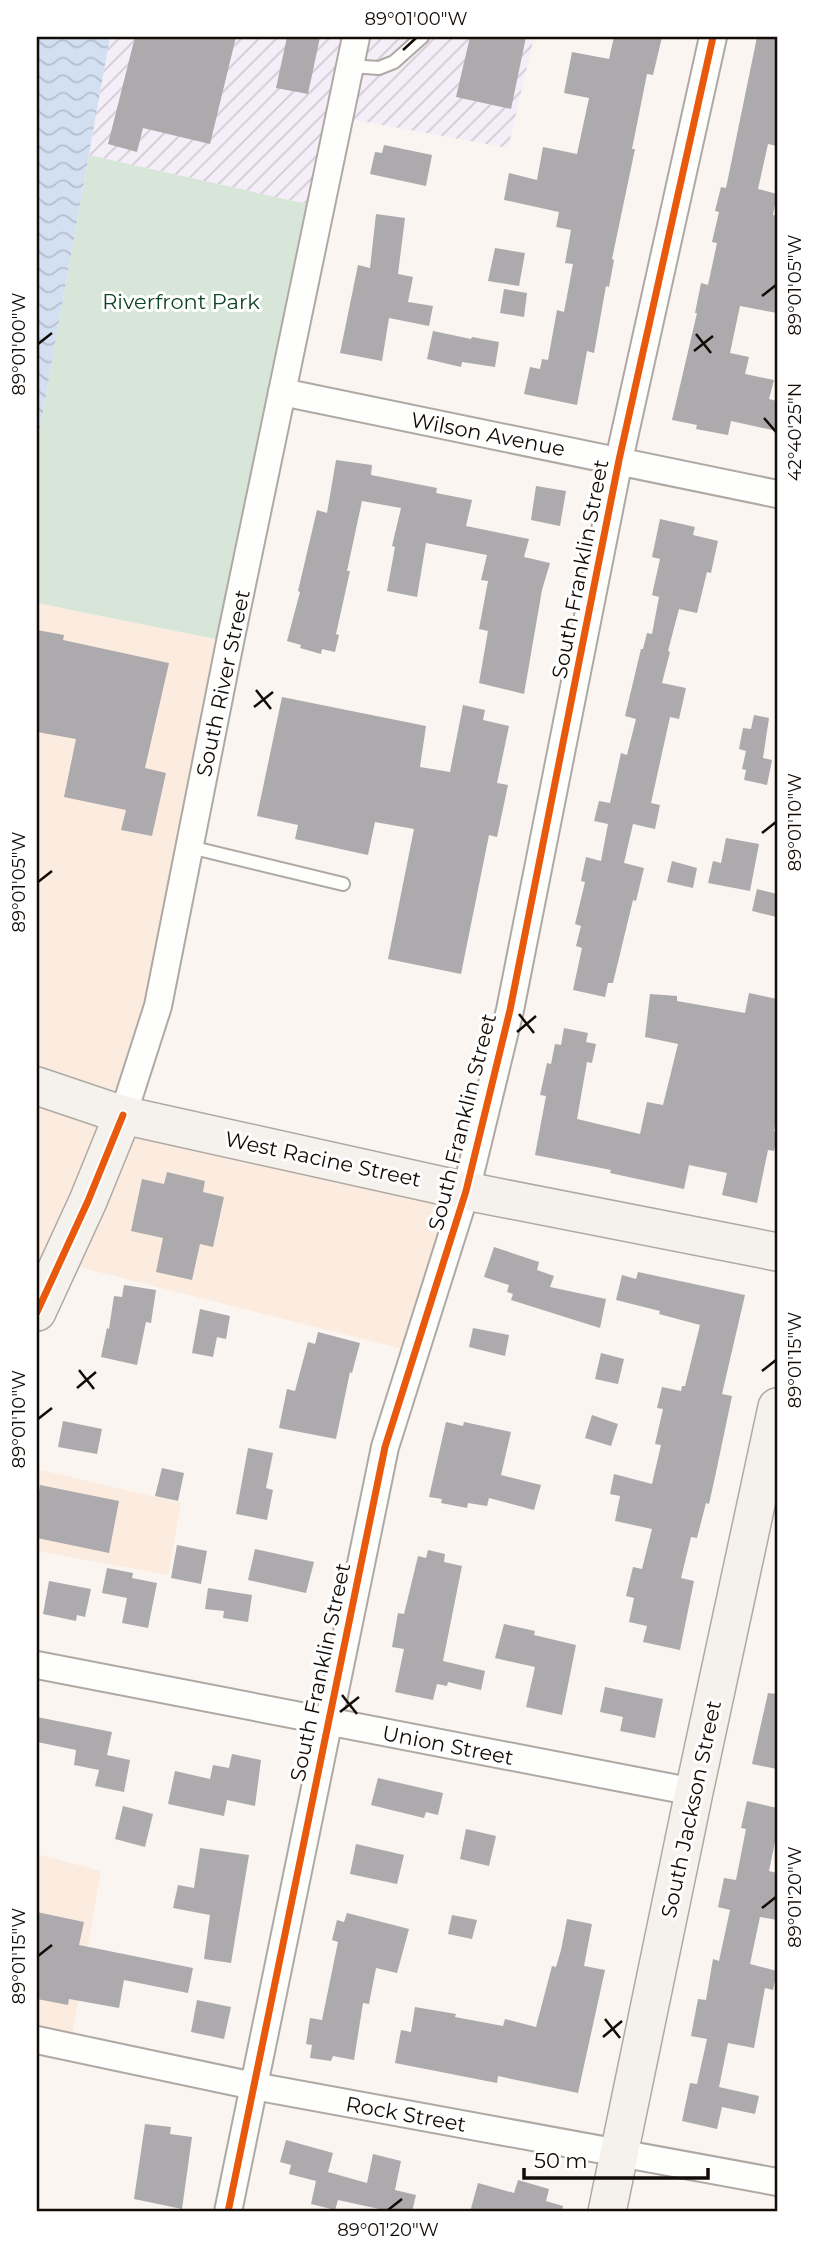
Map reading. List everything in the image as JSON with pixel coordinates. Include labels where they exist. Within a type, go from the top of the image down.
[{"type":"main road","name":"West Racine Street","points":[[37,1086],[123,1115],[466,1191],[777,1252]]},
{"type":"main road","name":"South River Street","points":[[37,1312],[88,1201],[123,1115]]},
{"type":"main road","name":"South Jackson Street","points":[[607,2212],[777,1407]]},
{"type":"street","name":"South River Street","points":[[123,1115],[158,1006],[356,37]]},
{"type":"street","name":"South Franklin Street","points":[[228,2212],[385,1447],[466,1191],[523,948],[619,460],[713,37]]},
{"type":"street","name":"Wilson Avenue","points":[[282,392],[777,494]]},
{"type":"street","name":"Union Street","points":[[37,1665],[694,1792]]},
{"type":"street","name":"Rock Street","points":[[37,2040],[254,2086],[777,2182]]},
{"type":"lane","points":[[350,66],[379,68],[394,62],[422,37]]},
{"type":"lane","points":[[190,847],[343,884]]},
{"type":"shaded area","points":[[110,37],[534,37],[508,148],[339,117],[320,207],[89,155]]},
{"type":"shaded area","points":[[37,603],[230,642],[123,1115],[466,1191],[414,1352],[59,1262],[37,1312]]},
{"type":"shaded area","points":[[37,1469],[181,1503],[168,1575],[37,1551]]},
{"type":"shaded area","points":[[37,1854],[101,1871],[70,2047],[37,2040]]},
{"type":"green space","name":"Riverfront Park","points":[[89,155],[320,207],[230,642],[37,603],[37,445]]},
{"type":"water","points":[[37,37],[110,37],[37,445]]},
{"type":"building","points":[[135,37],[236,37],[210,144],[143,128],[137,152],[108,144]]},
{"type":"building","points":[[287,37],[320,37],[308,94],[276,88]]},
{"type":"building","points":[[470,37],[526,37],[511,109],[456,97]]},
{"type":"building","points":[[614,37],[662,37],[653,75],[647,74],[609,287],[606,286],[594,353],[587,351],[577,405],[524,394],[530,367],[540,369],[542,359],[548,360],[557,310],[564,312],[573,264],[565,263],[571,230],[556,227],[559,212],[504,200],[509,173],[537,180],[543,147],[577,154],[589,98],[564,93],[572,52],[609,59]]},
{"type":"building","points":[[757,37],[777,37],[777,146],[768,144],[758,189],[777,194],[773,215],[777,216],[777,313],[740,306],[730,353],[749,357],[745,374],[774,380],[769,399],[777,401],[777,431],[731,421],[728,435],[696,429],[697,425],[672,420],[697,313],[701,283],[708,285],[717,243],[712,242],[719,212],[715,211],[721,187],[726,188]]},
{"type":"building","points":[[384,145],[432,155],[426,186],[370,174],[375,152],[382,153]]},
{"type":"building","points":[[376,214],[405,218],[398,274],[413,277],[408,302],[433,306],[429,326],[389,318],[382,361],[340,353],[358,265],[370,268]]},
{"type":"building","points":[[495,248],[525,253],[519,286],[488,281]]},
{"type":"building","points":[[504,289],[527,293],[524,317],[500,313]]},
{"type":"building","points":[[433,331],[499,342],[495,367],[462,362],[461,367],[427,359]]},
{"type":"building","points":[[336,460],[372,465],[371,475],[437,488],[436,493],[472,500],[466,526],[529,539],[524,557],[550,563],[542,590],[524,694],[479,683],[488,631],[479,629],[488,581],[481,580],[487,555],[426,543],[417,597],[387,591],[395,547],[392,546],[401,508],[362,501],[347,571],[350,571],[336,634],[339,635],[335,652],[322,649],[321,654],[287,641],[317,510],[327,513]]},
{"type":"building","points":[[536,486],[566,491],[560,526],[531,520]]},
{"type":"building","points":[[660,519],[695,527],[693,535],[718,541],[711,573],[707,572],[697,613],[679,609],[668,651],[670,652],[662,683],[686,688],[679,719],[670,717],[651,803],[660,805],[655,829],[633,824],[624,863],[644,868],[636,901],[633,900],[613,983],[608,983],[605,997],[573,990],[582,948],[576,946],[581,926],[575,924],[585,882],[581,881],[586,857],[601,861],[608,824],[594,821],[599,801],[610,803],[621,753],[627,755],[636,719],[625,716],[641,649],[647,633],[652,634],[659,597],[652,595],[660,559],[652,557]]},
{"type":"building","points":[[37,630],[64,635],[63,640],[169,663],[145,768],[166,773],[152,836],[121,830],[126,810],[64,797],[76,739],[37,732]]},
{"type":"building","points":[[282,697],[426,726],[420,767],[450,772],[463,705],[485,710],[483,720],[509,726],[497,783],[508,785],[497,837],[489,835],[461,974],[388,959],[414,829],[375,822],[368,855],[295,839],[298,825],[257,816]]},
{"type":"building","points":[[754,715],[769,718],[763,758],[772,760],[767,785],[744,780],[746,770],[742,769],[746,751],[739,749],[743,728],[751,729]]},
{"type":"building","points":[[726,838],[759,844],[750,891],[708,883],[713,861],[721,863]]},
{"type":"building","points":[[672,861],[697,868],[693,888],[667,882]]},
{"type":"building","points":[[757,889],[777,894],[777,917],[752,911]]},
{"type":"building","points":[[749,993],[777,999],[777,1114],[774,1131],[777,1136],[774,1151],[768,1150],[757,1203],[722,1195],[727,1173],[689,1165],[684,1189],[610,1173],[611,1170],[535,1155],[546,1096],[540,1095],[547,1063],[551,1064],[555,1044],[561,1045],[564,1028],[588,1033],[586,1042],[596,1044],[592,1063],[587,1062],[577,1119],[640,1134],[647,1102],[663,1105],[678,1044],[645,1037],[650,994],[677,996],[677,1001],[745,1013]]},
{"type":"building","points":[[167,1172],[205,1181],[203,1192],[224,1197],[213,1247],[200,1244],[192,1280],[156,1272],[163,1238],[131,1231],[142,1179],[164,1184]]},
{"type":"building","points":[[494,1247],[539,1262],[537,1270],[554,1276],[550,1287],[606,1299],[600,1328],[511,1300],[513,1294],[507,1292],[509,1285],[484,1277]]},
{"type":"building","points":[[638,1272],[745,1295],[722,1394],[732,1396],[709,1504],[706,1503],[697,1538],[691,1537],[681,1578],[694,1581],[680,1650],[643,1642],[647,1626],[629,1622],[634,1598],[626,1596],[633,1567],[642,1569],[652,1529],[615,1521],[620,1496],[610,1494],[614,1474],[652,1484],[661,1445],[655,1444],[663,1409],[657,1408],[662,1387],[681,1391],[682,1386],[685,1386],[700,1325],[616,1300],[622,1275],[636,1279]]},
{"type":"building","points":[[124,1285],[156,1290],[151,1323],[146,1322],[137,1365],[101,1357],[114,1296],[122,1297]]},
{"type":"building","points":[[200,1309],[230,1316],[226,1339],[217,1337],[213,1357],[192,1353]]},
{"type":"building","points":[[473,1328],[509,1335],[505,1356],[469,1347]]},
{"type":"building","points":[[318,1332],[360,1343],[352,1373],[350,1372],[336,1439],[279,1428],[287,1389],[295,1391],[308,1342],[315,1344]]},
{"type":"building","points":[[601,1353],[624,1359],[618,1384],[595,1379]]},
{"type":"building","points":[[592,1415],[618,1424],[611,1446],[585,1438]]},
{"type":"building","points":[[63,1421],[102,1429],[97,1454],[58,1447]]},
{"type":"building","points":[[446,1422],[463,1426],[464,1422],[511,1432],[501,1475],[541,1485],[534,1510],[489,1498],[487,1506],[468,1503],[467,1508],[441,1503],[442,1499],[429,1497]]},
{"type":"building","points":[[248,1448],[273,1453],[266,1488],[273,1490],[267,1520],[236,1514]]},
{"type":"building","points":[[162,1468],[184,1473],[178,1501],[155,1496]]},
{"type":"building","points":[[40,1485],[119,1501],[109,1553],[37,1538]]},
{"type":"building","points":[[177,1545],[207,1551],[201,1584],[171,1578]]},
{"type":"building","points":[[255,1549],[314,1562],[306,1593],[248,1580]]},
{"type":"building","points":[[428,1550],[445,1554],[444,1562],[462,1566],[443,1661],[485,1671],[481,1690],[448,1682],[447,1686],[437,1684],[433,1700],[395,1692],[404,1649],[392,1647],[398,1613],[404,1614],[418,1556],[426,1558]]},
{"type":"building","points":[[107,1568],[133,1573],[132,1578],[157,1583],[148,1628],[122,1623],[127,1598],[102,1593]]},
{"type":"building","points":[[49,1581],[91,1589],[85,1617],[77,1615],[76,1621],[43,1614]]},
{"type":"building","points":[[208,1588],[252,1595],[248,1622],[223,1618],[224,1611],[205,1609]]},
{"type":"building","points":[[504,1624],[535,1631],[534,1635],[576,1645],[562,1715],[526,1707],[535,1667],[495,1658]]},
{"type":"building","points":[[605,1687],[663,1699],[655,1738],[620,1731],[623,1717],[600,1712]]},
{"type":"building","points":[[768,1693],[777,1694],[777,1769],[752,1764]]},
{"type":"building","points":[[37,1717],[112,1732],[107,1755],[130,1760],[124,1792],[95,1786],[99,1770],[74,1765],[76,1750],[37,1742]]},
{"type":"building","points":[[232,1754],[261,1760],[255,1806],[227,1800],[224,1816],[168,1804],[175,1771],[210,1779],[213,1765],[229,1768]]},
{"type":"building","points":[[378,1778],[443,1793],[438,1815],[426,1812],[424,1818],[371,1805]]},
{"type":"building","points":[[747,1801],[777,1808],[777,1832],[769,1871],[777,1873],[777,1920],[760,1917],[750,1964],[777,1971],[773,1990],[765,1988],[754,2048],[728,2043],[719,2087],[759,2096],[755,2114],[722,2107],[717,2129],[682,2121],[690,2083],[697,2084],[707,2039],[691,2036],[698,1999],[706,2000],[713,1959],[719,1961],[730,1910],[718,1907],[724,1878],[736,1880],[746,1829],[741,1828]]},
{"type":"building","points":[[123,1806],[153,1814],[145,1847],[115,1839]]},
{"type":"building","points":[[466,1829],[496,1836],[489,1866],[460,1859]]},
{"type":"building","points":[[356,1844],[404,1855],[397,1884],[350,1874]]},
{"type":"building","points":[[200,1848],[249,1855],[231,1963],[204,1959],[210,1915],[173,1908],[178,1885],[194,1888]]},
{"type":"building","points":[[37,1912],[84,1922],[79,1945],[193,1968],[188,1993],[124,1980],[119,2008],[69,1999],[68,2005],[37,1999]]},
{"type":"building","points":[[347,1913],[409,1929],[397,1973],[376,1968],[369,2004],[363,2003],[354,2060],[333,2056],[331,2061],[310,2058],[312,2045],[306,2044],[310,2018],[322,2020],[338,1942],[332,1940],[337,1920],[344,1922]]},
{"type":"building","points":[[452,1915],[477,1920],[472,1939],[448,1934]]},
{"type":"building","points":[[567,1919],[592,1924],[584,1966],[605,1970],[578,2093],[498,2076],[497,2083],[395,2063],[401,2030],[411,2032],[415,2007],[503,2026],[505,2019],[536,2027],[552,1966],[556,1967],[561,1950]]},
{"type":"building","points":[[197,2000],[231,2007],[224,2039],[191,2032]]},
{"type":"building","points":[[145,2124],[171,2127],[170,2134],[192,2137],[182,2209],[134,2199]]},
{"type":"building","points":[[286,2140],[333,2153],[328,2172],[367,2183],[373,2154],[401,2161],[395,2190],[416,2195],[412,2212],[393,2212],[338,2200],[335,2210],[311,2204],[316,2181],[289,2174],[291,2165],[280,2162]]},
{"type":"building","points":[[518,2180],[549,2189],[546,2201],[563,2206],[562,2212],[470,2212],[478,2183],[514,2193]]},
{"type":"cycle path","points":[[228,2212],[385,1447],[466,1191],[510,1010],[619,460],[713,37]]},
{"type":"cycle path","points":[[37,1312],[88,1201],[123,1115]]}]
